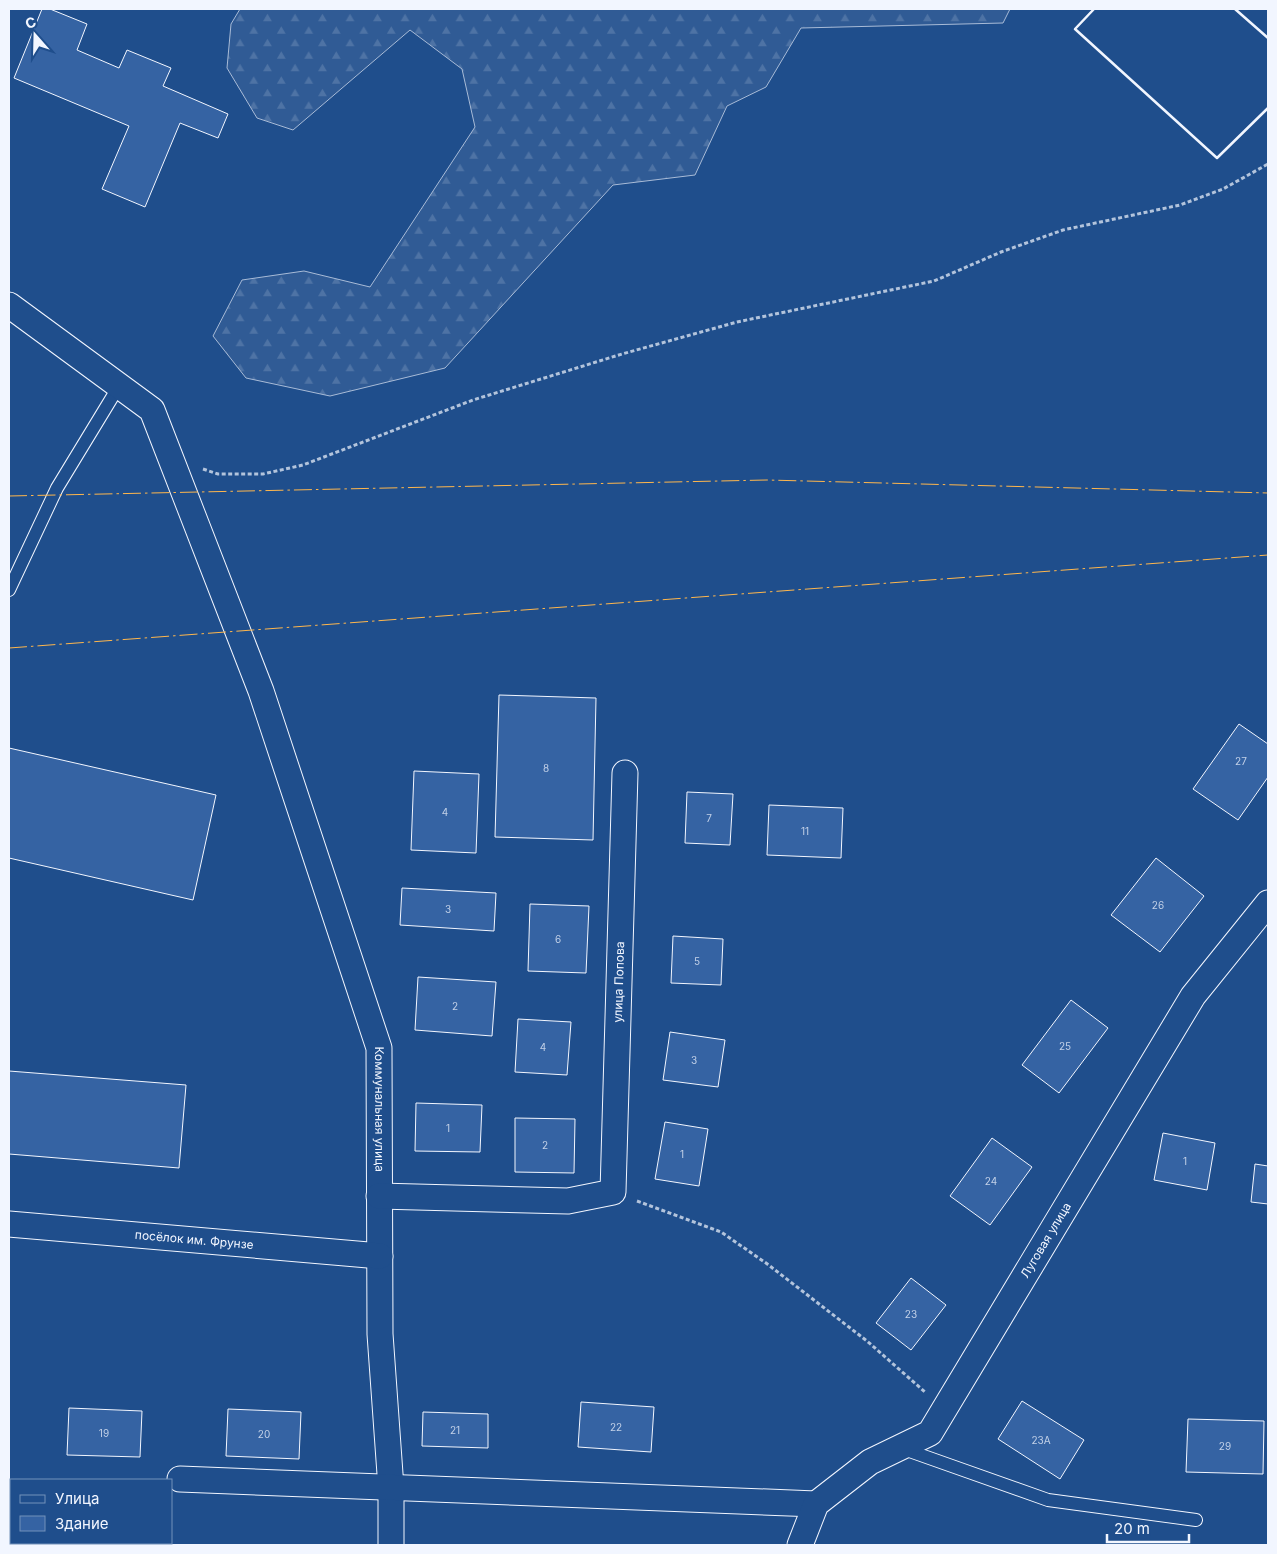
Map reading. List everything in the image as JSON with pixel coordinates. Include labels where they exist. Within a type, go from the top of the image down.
[{"type":"street","name":"Коммунальная улица","points":[[9,305],[152,410],[261,691],[379,1048],[380,1334],[391,1488],[391,1545]]},
{"type":"street","name":"улица Попова","points":[[613,1192],[625,773]]},
{"type":"street","name":"Луговая улица","points":[[816,1504],[870,1462],[930,1432],[1193,996],[1268,903]]},
{"type":"street","points":[[379,1196],[568,1200],[613,1192]]},
{"type":"street","name":"посёлок им. Фрунзе","points":[[9,1224],[380,1256]]},
{"type":"street","points":[[180,1479],[816,1504],[800,1545]]},
{"type":"lane","points":[[9,590],[57,488],[119,386]]},
{"type":"lane","points":[[899,1448],[1048,1500],[1196,1520]]},
{"type":"path","points":[[171,460],[218,474],[263,474],[303,465],[473,400],[622,354],[737,322],[934,281],[1001,252],[1063,230],[1180,205],[1224,189],[1268,164]]},
{"type":"path","points":[[613,1192],[721,1232],[766,1263],[867,1341],[944,1409]]},
{"type":"green space","points":[[240,9],[1010,9],[1003,23],[801,28],[766,87],[727,106],[695,175],[613,185],[445,368],[330,396],[246,378],[213,336],[242,280],[304,271],[370,287],[475,127],[462,69],[410,30],[293,130],[257,118],[227,68],[231,24]]},
{"type":"building","points":[[42,9],[50,9],[87,24],[77,50],[119,68],[127,50],[171,68],[163,86],[228,114],[218,138],[180,123],[145,207],[102,189],[129,126],[14,78]]},
{"type":"building","points":[[499,695],[596,698],[593,840],[495,837]]},
{"type":"building","points":[[1239,724],[1268,744],[1268,777],[1238,820],[1193,789]]},
{"type":"building","points":[[9,748],[216,795],[193,900],[9,858]]},
{"type":"building","points":[[414,771],[479,774],[476,853],[411,850]]},
{"type":"building","points":[[687,792],[733,794],[730,845],[685,843]]},
{"type":"building","points":[[769,805],[843,808],[841,858],[767,855]]},
{"type":"building","points":[[1156,858],[1204,896],[1160,952],[1111,915]]},
{"type":"building","points":[[402,888],[496,893],[494,931],[400,925]]},
{"type":"building","points":[[530,904],[589,906],[586,973],[528,971]]},
{"type":"building","points":[[673,936],[723,939],[721,985],[671,983]]},
{"type":"building","points":[[418,977],[496,982],[492,1036],[415,1030]]},
{"type":"building","points":[[1071,1000],[1108,1028],[1059,1093],[1022,1065]]},
{"type":"building","points":[[518,1019],[571,1022],[567,1075],[515,1072]]},
{"type":"building","points":[[670,1032],[725,1040],[718,1087],[663,1080]]},
{"type":"building","points":[[9,1071],[186,1085],[179,1168],[9,1154]]},
{"type":"building","points":[[416,1103],[482,1105],[480,1152],[415,1151]]},
{"type":"building","points":[[515,1118],[575,1119],[574,1173],[515,1172]]},
{"type":"building","points":[[665,1122],[708,1129],[699,1186],[655,1179]]},
{"type":"building","points":[[1163,1133],[1215,1143],[1207,1190],[1154,1180]]},
{"type":"building","points":[[992,1138],[1032,1167],[990,1225],[950,1196]]},
{"type":"building","points":[[1255,1164],[1268,1166],[1268,1204],[1251,1202]]},
{"type":"building","points":[[911,1278],[946,1305],[911,1350],[876,1323]]},
{"type":"building","points":[[1022,1401],[1084,1440],[1060,1479],[998,1439]]},
{"type":"building","points":[[581,1402],[654,1407],[651,1452],[578,1447]]},
{"type":"building","points":[[69,1408],[142,1411],[140,1457],[67,1455]]},
{"type":"building","points":[[228,1409],[301,1412],[299,1459],[226,1456]]},
{"type":"building","points":[[423,1412],[488,1414],[488,1448],[422,1446]]},
{"type":"building","points":[[1188,1419],[1264,1421],[1263,1474],[1186,1472]]},
{"type":"wall","points":[[1094,9],[1075,29],[1217,158],[1268,108]]},
{"type":"wall","points":[[1235,9],[1268,38]]},
{"type":"power","points":[[9,496],[767,480],[1268,493]]},
{"type":"power","points":[[9,648],[1268,555]]}]
